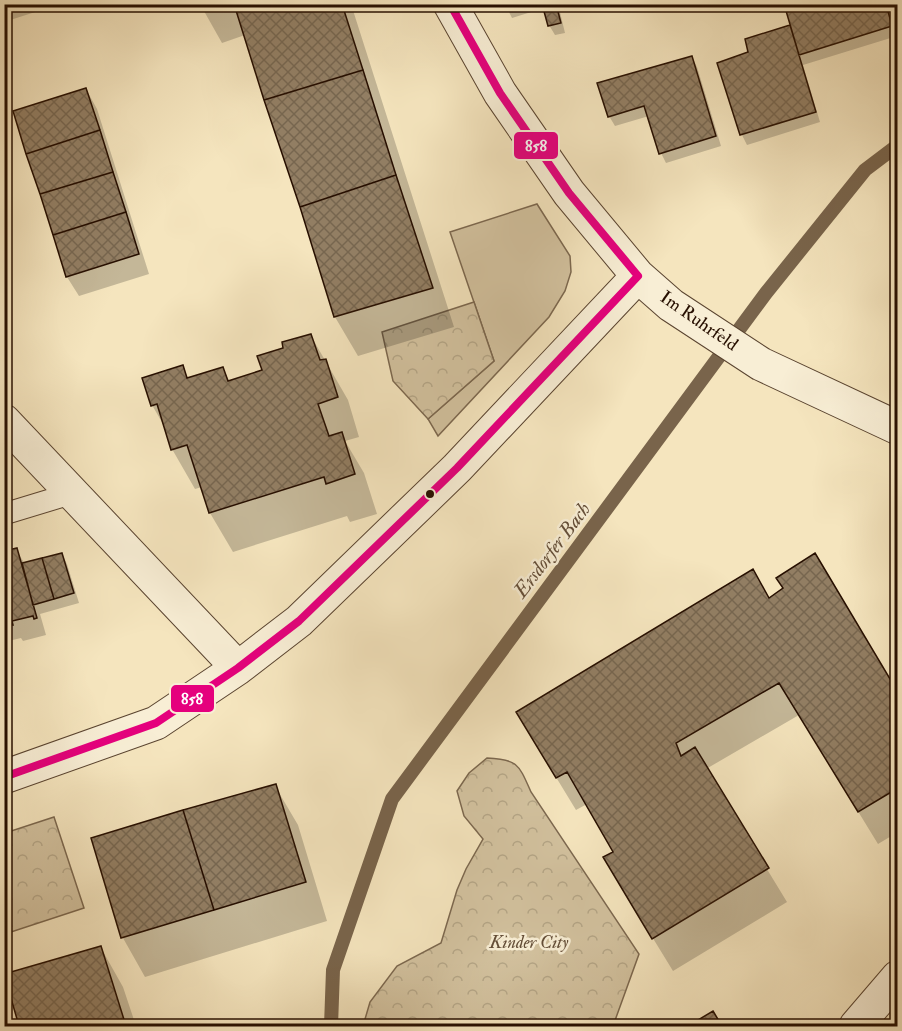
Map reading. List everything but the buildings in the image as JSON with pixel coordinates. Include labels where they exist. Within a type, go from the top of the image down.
[{"type":"street","name":"Im Ruhrfeld","points":[[450,4],[500,93],[569,193],[638,276],[671,305],[761,364],[897,428]]},
{"type":"street","points":[[4,777],[156,723],[238,668],[299,621],[442,482],[638,276]]},
{"type":"street","points":[[4,421],[238,668]]},
{"type":"street","points":[[856,1026],[897,977]]},
{"type":"lane","points":[[4,514],[73,493]]},
{"type":"green space","points":[[537,204],[570,256],[571,272],[565,291],[549,317],[438,436],[428,419],[494,361],[450,232]]},
{"type":"green space","points":[[474,302],[494,361],[428,419],[393,381],[382,332]]},
{"type":"green space","name":"Kinder City","points":[[487,758],[511,762],[520,770],[531,792],[639,954],[613,1026],[363,1026],[370,1002],[397,966],[441,943],[457,890],[483,839],[464,816],[457,791],[469,773]]},
{"type":"green space","points":[[54,817],[84,908],[5,934],[5,833]]},
{"type":"waterway","name":"Ersdorfer Bach","points":[[331,1026],[333,970],[392,799],[766,293],[865,170],[898,145]]},
{"type":"transit line","name":"858","points":[[450,4],[500,93],[569,193],[638,276]]},
{"type":"transit line","name":"858","points":[[4,777],[156,723],[238,668],[299,621],[457,468],[638,276]]}]
